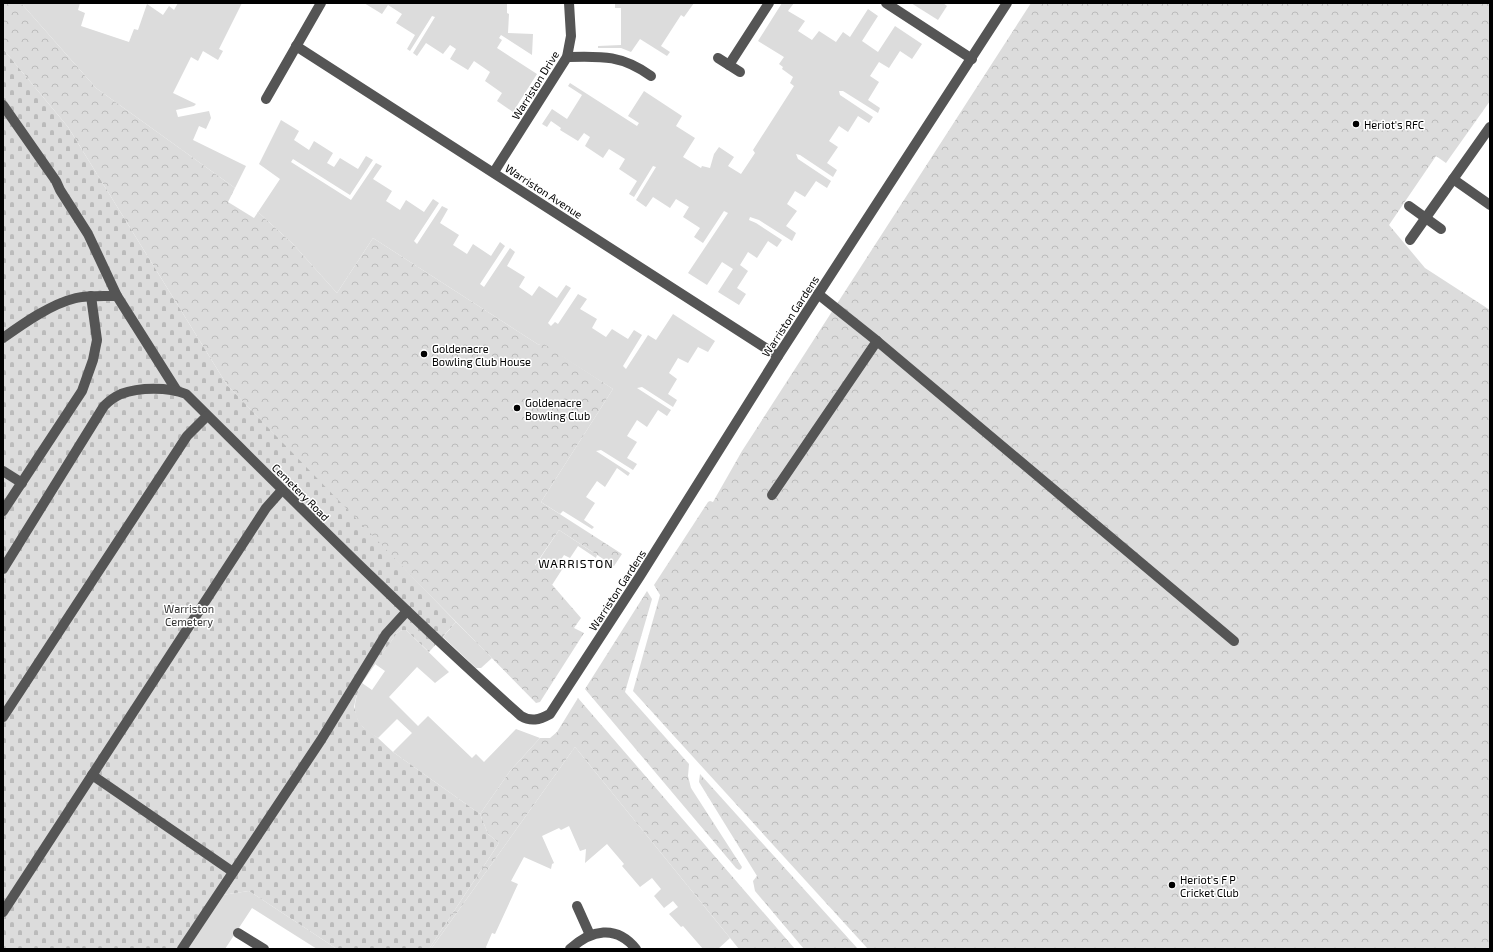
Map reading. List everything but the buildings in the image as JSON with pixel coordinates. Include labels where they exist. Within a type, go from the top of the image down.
[{"type":"street","points":[[266,98],[321,3]]},
{"type":"street","name":"Warriston Drive","points":[[494,172],[568,57],[570,36],[569,3]]},
{"type":"street","points":[[729,65],[769,3]]},
{"type":"street","points":[[886,3],[972,58]]},
{"type":"street","name":"Warriston Gardens","points":[[596,644],[778,356],[1007,3]]},
{"type":"street","name":"Warriston Avenue","points":[[296,46],[778,356]]},
{"type":"street","points":[[568,57],[602,56],[618,59],[631,63],[651,76]]},
{"type":"street","points":[[718,58],[740,72]]},
{"type":"street","points":[[3,105],[56,181],[60,190],[88,234],[117,296],[178,391]]},
{"type":"street","points":[[1410,240],[1490,126]]},
{"type":"street","points":[[1453,179],[1490,205]]},
{"type":"street","points":[[1409,206],[1441,229]]},
{"type":"street","points":[[818,294],[877,341],[1234,641]]},
{"type":"street","points":[[3,338],[26,322],[58,304],[76,298],[91,296],[117,296]]},
{"type":"street","points":[[3,511],[82,391],[93,360],[97,340],[91,296]]},
{"type":"street","points":[[772,494],[877,341]]},
{"type":"street","name":"Cemetery Road","points":[[3,569],[104,406],[112,398],[132,391],[160,389],[178,391],[186,394],[282,490],[407,611],[520,716],[533,720],[542,719],[550,714],[596,644]]},
{"type":"street","points":[[3,717],[188,436],[207,416]]},
{"type":"street","points":[[3,471],[22,483]]},
{"type":"street","points":[[3,912],[266,508],[282,490]]},
{"type":"street","points":[[182,949],[321,740],[386,634],[407,611]]},
{"type":"street","points":[[92,775],[233,872]]},
{"type":"street","points":[[578,906],[590,935]]},
{"type":"street","points":[[570,949],[581,940],[600,932],[615,934],[626,939],[636,949]]},
{"type":"street","points":[[238,933],[264,949]]},
{"type":"green space","points":[[3,3],[21,3],[96,88],[235,188],[228,202],[254,218],[258,212],[293,244],[337,293],[373,238],[539,345],[541,342],[613,389],[541,502],[622,554],[614,566],[559,530],[535,565],[581,618],[574,628],[584,633],[540,702],[536,703],[357,521],[227,385],[68,127],[3,49]]},
{"type":"green space","points":[[21,3],[80,3],[78,10],[85,13],[81,26],[129,42],[134,29],[138,30],[147,4],[163,15],[169,6],[174,10],[178,3],[242,3],[219,49],[223,51],[218,60],[203,51],[198,61],[191,57],[173,93],[196,104],[194,106],[176,110],[178,117],[209,111],[211,118],[206,129],[199,126],[193,140],[246,166],[235,188],[96,88]]},
{"type":"green space","points":[[364,3],[507,3],[507,13],[509,14],[508,33],[533,34],[532,55],[501,35],[499,38],[502,40],[497,48],[537,74],[513,112],[497,101],[502,93],[485,81],[490,72],[474,61],[468,70],[450,59],[456,49],[450,45],[443,54],[426,43],[417,56],[413,53],[435,17],[432,16],[410,51],[407,49],[415,35],[396,23],[402,14],[388,5],[382,14]]},
{"type":"green space","points":[[615,3],[694,3],[684,17],[681,15],[661,46],[670,52],[667,56],[640,39],[631,52],[621,48],[598,48],[598,46],[621,45],[621,8],[615,8]]},
{"type":"green space","points":[[782,3],[794,3],[788,11],[805,21],[798,31],[812,40],[819,31],[836,42],[843,32],[850,37],[868,9],[878,16],[862,41],[878,52],[895,26],[922,44],[912,59],[900,51],[889,68],[879,62],[870,76],[879,82],[868,100],[880,108],[878,113],[843,91],[839,91],[840,95],[873,117],[869,123],[858,116],[848,132],[839,126],[829,141],[838,147],[827,163],[837,170],[833,177],[800,155],[796,154],[798,159],[831,181],[827,188],[816,181],[805,197],[795,191],[787,204],[797,211],[786,226],[796,233],[792,241],[759,220],[750,217],[749,220],[782,240],[777,247],[768,241],[757,258],[748,252],[740,265],[748,271],[737,288],[746,294],[739,305],[718,292],[733,269],[722,262],[707,285],[688,273],[728,213],[724,211],[703,243],[694,237],[700,228],[683,217],[689,207],[676,199],[670,208],[653,197],[646,207],[636,200],[656,167],[653,166],[634,197],[629,194],[637,181],[619,169],[625,159],[609,149],[603,158],[585,146],[590,137],[584,133],[578,141],[560,130],[561,128],[551,121],[547,127],[542,124],[552,109],[567,119],[582,95],[568,86],[570,83],[637,126],[639,123],[628,116],[644,91],[682,116],[676,126],[695,138],[683,157],[701,168],[702,166],[710,168],[714,154],[719,147],[734,157],[728,166],[741,174],[755,153],[753,150],[794,86],[790,83],[793,77],[782,69],[783,67],[779,64],[784,57],[758,41]]},
{"type":"green space","points":[[911,3],[943,3],[947,6],[938,20]]},
{"type":"green space","points":[[1031,3],[1490,3],[1490,101],[1446,163],[1436,156],[1389,225],[1425,268],[1490,310],[1490,949],[868,949],[633,691],[660,595],[654,585],[708,502],[713,502],[742,451]]},
{"type":"green space","name":"Warriston Cemetery","points":[[3,49],[68,127],[227,385],[456,622],[429,652],[406,630],[402,630],[397,633],[362,683],[356,697],[354,707],[358,720],[363,727],[393,752],[480,814],[488,834],[499,843],[429,949],[337,949],[249,891],[222,895],[187,949],[3,949]]},
{"type":"green space","points":[[281,120],[299,131],[294,140],[309,150],[314,141],[333,153],[327,163],[334,167],[340,158],[358,169],[366,156],[373,160],[350,195],[293,159],[291,162],[351,200],[376,163],[382,166],[373,179],[392,191],[386,201],[400,210],[406,200],[424,212],[433,199],[439,203],[414,241],[417,244],[442,206],[448,209],[440,223],[459,235],[453,245],[467,254],[473,244],[491,256],[500,242],[505,246],[480,284],[484,287],[510,248],[515,252],[507,266],[525,277],[519,287],[532,296],[539,286],[557,298],[566,285],[571,288],[548,323],[551,326],[555,322],[558,324],[578,294],[587,299],[580,309],[597,319],[592,328],[606,337],[612,329],[628,339],[634,330],[642,335],[623,366],[626,369],[648,335],[656,340],[673,314],[715,341],[708,352],[698,347],[688,363],[678,358],[669,373],[677,379],[668,394],[677,400],[673,407],[642,387],[637,388],[671,410],[667,416],[658,410],[647,427],[637,420],[627,436],[637,442],[627,458],[637,464],[633,470],[601,450],[596,451],[630,473],[628,476],[617,468],[605,487],[597,481],[586,497],[595,503],[584,520],[594,527],[592,529],[563,511],[560,514],[541,502],[613,389],[541,343],[539,345],[373,238],[337,293],[293,244],[258,212],[280,179],[259,164]]},
{"type":"green space","points":[[559,530],[597,555],[596,558],[578,546],[570,558],[564,555],[558,564],[563,568],[552,585],[535,566]]},
{"type":"green space","points":[[647,591],[652,599],[625,692],[689,764],[688,776],[691,788],[742,867],[739,870],[585,689]]},
{"type":"green space","points":[[456,622],[492,658],[481,668],[476,668],[443,637]]},
{"type":"green space","points":[[402,630],[406,630],[449,672],[435,683],[417,667],[389,697],[418,726],[428,716],[472,758],[476,754],[484,762],[516,729],[540,738],[510,771],[480,814],[393,752],[412,733],[397,719],[378,738],[363,727],[356,717],[355,705],[357,694],[362,683],[372,690],[385,671],[375,664],[397,633]]},
{"type":"green space","points":[[578,698],[795,949],[739,949],[575,747],[431,949],[429,949],[499,843],[488,834],[480,814],[510,771],[540,738],[550,738],[557,732]]},
{"type":"green space","points":[[575,747],[730,938],[718,949],[703,949],[683,926],[681,927],[669,914],[678,907],[673,901],[664,908],[654,896],[661,889],[652,878],[640,887],[622,866],[624,864],[607,844],[585,863],[586,849],[580,851],[569,826],[561,830],[559,828],[542,836],[554,863],[552,864],[551,869],[524,857],[511,881],[518,884],[495,934],[492,933],[486,947],[487,949],[431,949]]},
{"type":"green space","points":[[700,774],[858,949],[804,949],[755,891],[753,881],[757,876],[699,782]]},
{"type":"green space","points":[[249,891],[337,949],[317,949],[252,908],[225,949],[187,949],[222,895]]},
{"type":"place","name":"Heriot's RFC","points":[[1356,124]]},
{"type":"place","name":"Goldenacre Bowling Club House","points":[[424,354]]},
{"type":"place","name":"Goldenacre Bowling Club","points":[[517,408]]},
{"type":"place","name":"Heriot's F P Cricket Club","points":[[1172,885]]},
{"type":"district","name":"WARRISTON","points":[[576,563]]}]
